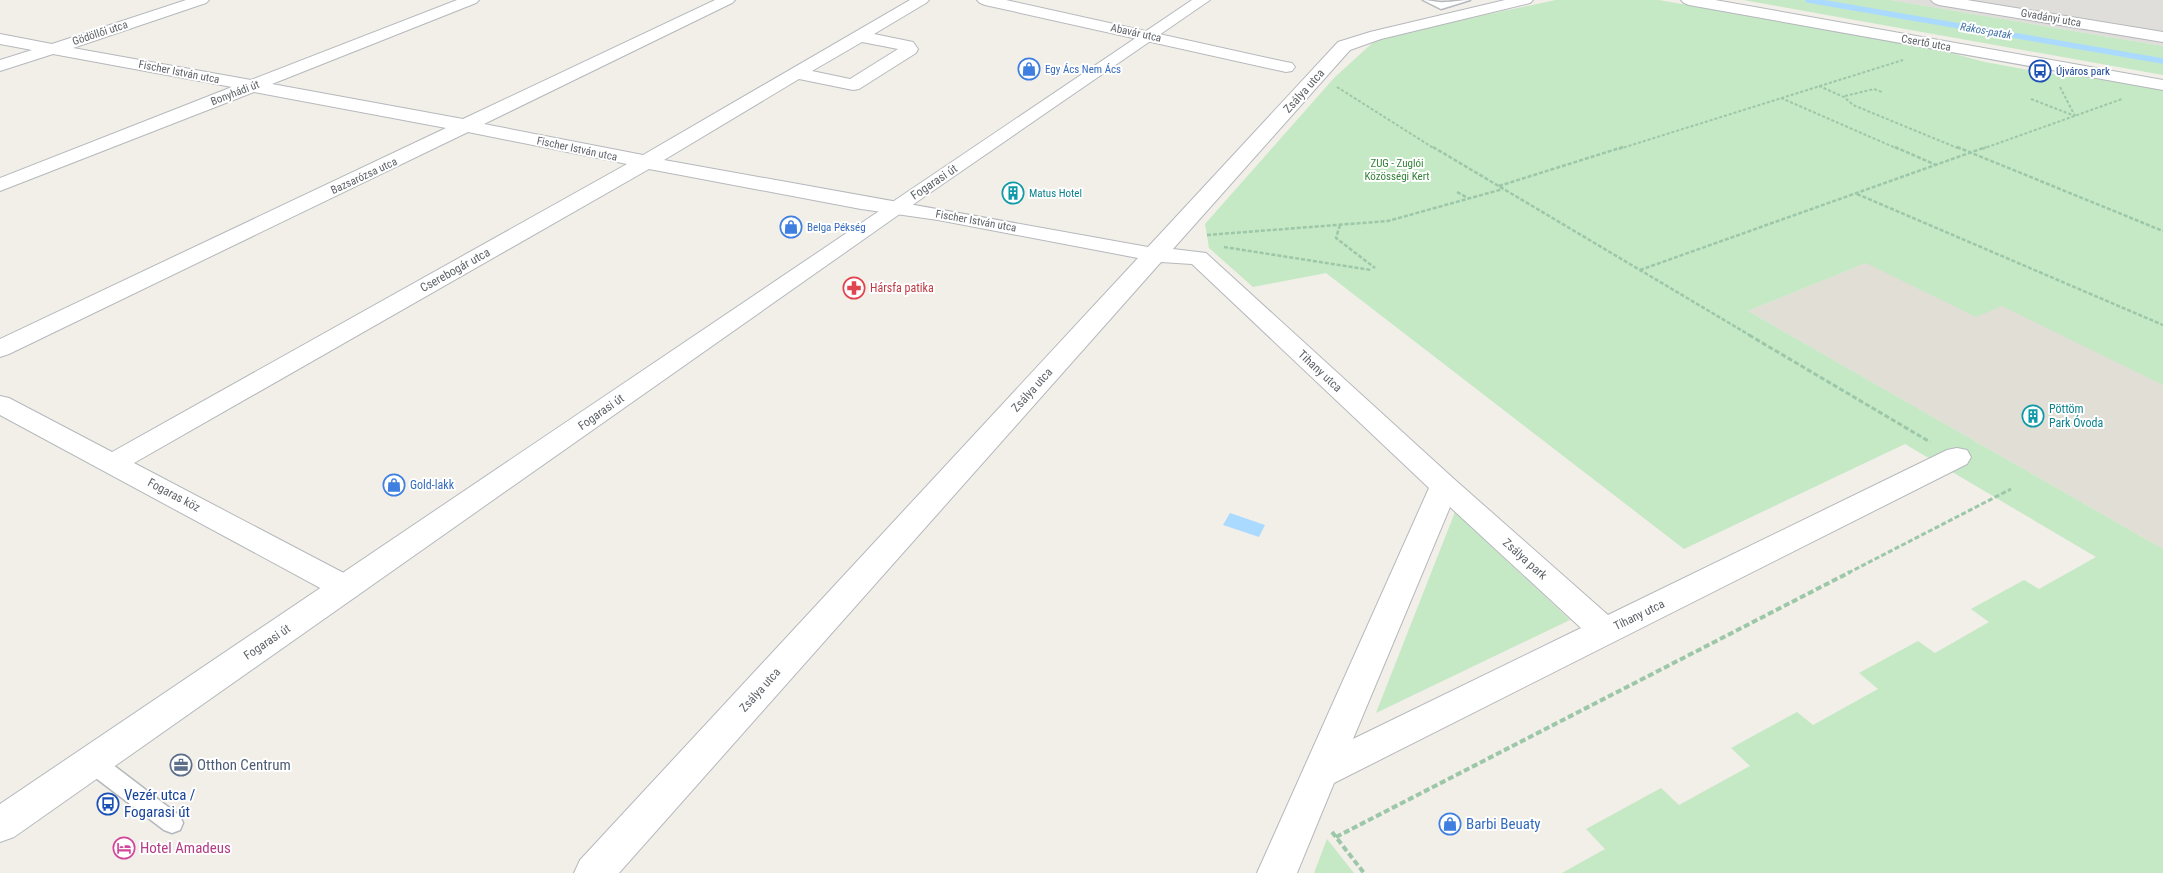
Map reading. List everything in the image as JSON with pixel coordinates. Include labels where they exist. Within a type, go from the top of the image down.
[{"type":"street","name":"Bonyhádi út","points":[[0,185],[471,0]]},
{"type":"street","name":"Bazsarózsa utca","points":[[0,349],[468,126],[727,0]]},
{"type":"street","name":"Cserebogár utca","points":[[114,463],[644,163],[921,0]]},
{"type":"street","name":"Abavár utca","points":[[984,0],[1286,67]]},
{"type":"street","name":"Fogarasi út","points":[[0,825],[896,208],[1202,0]]},
{"type":"street","name":"Csertő utca","points":[[1689,0],[2163,85]]},
{"type":"street","name":"Gvadányi utca","points":[[1940,0],[2163,37]]},
{"type":"street","name":"Gödöllői utca","points":[[0,66],[187,1]]},
{"type":"street","name":"Zsálya utca","points":[[594,873],[1344,46],[1356,41],[1511,1]]},
{"type":"street","points":[[794,73],[853,85],[910,49],[907,46],[859,36]]},
{"type":"street","name":"Fischer István utca","points":[[0,39],[468,126],[644,163],[956,217],[1155,255]]},
{"type":"street","name":"Tihany utca","points":[[1155,255],[1198,258],[1444,486]]},
{"type":"street","name":"Fogaras köz","points":[[0,404],[346,588]]},
{"type":"street","name":"Tihany utca","points":[[1321,772],[1957,457]]},
{"type":"street","points":[[1277,873],[1444,486]]},
{"type":"street","name":"Zsálya park","points":[[1444,486],[1606,632]]},
{"type":"lane","points":[[1428,0],[1441,6],[1465,0]]},
{"type":"lane","points":[[92,762],[172,823]]},
{"type":"path","points":[[1498,186],[1947,47]]},
{"type":"path","points":[[2047,65],[2076,116]]},
{"type":"path","points":[[1317,77],[1330,82],[1381,116],[1502,189],[1957,457]]},
{"type":"path","points":[[1640,270],[2163,85]]},
{"type":"path","points":[[1819,86],[1844,97],[1853,105],[2163,231]]},
{"type":"path","points":[[1844,97],[1874,89],[1882,92]]},
{"type":"path","points":[[1781,98],[1937,165]]},
{"type":"path","points":[[2030,99],[2076,116]]},
{"type":"path","points":[[1375,117],[1381,116]]},
{"type":"path","points":[[1206,235],[1388,220],[1502,189]]},
{"type":"path","points":[[1458,192],[1468,198]]},
{"type":"path","points":[[1856,193],[2163,325]]},
{"type":"path","points":[[1340,225],[1336,238],[1375,268]]},
{"type":"path","points":[[1220,246],[1371,270]]},
{"type":"path","points":[[1336,837],[2011,489]]},
{"type":"path","points":[[1308,802],[1364,873]]},
{"type":"shaded area","points":[[1890,0],[2163,0],[2163,46]]},
{"type":"shaded area","points":[[1927,238],[2163,349],[2163,549],[1748,311]]},
{"type":"green space","name":"ZUG - Zuglói Közösségi Kert","points":[[1556,0],[1659,0],[1932,48],[1985,62],[2045,73],[2104,79],[2163,89],[2163,385],[2002,306],[1976,317],[1866,263],[1748,311],[2163,549],[2163,873],[1562,873],[1605,849],[1586,829],[1661,788],[1679,805],[1750,766],[1731,748],[1797,712],[1813,725],[1878,689],[1859,673],[1918,641],[1935,653],[1989,622],[1971,609],[2024,580],[2039,589],[2096,557],[1905,444],[1684,549],[1326,273],[1253,287],[1209,248],[1205,224],[1334,78],[1379,37]]},
{"type":"green space","points":[[1743,0],[1890,0],[2163,46],[2163,75]]},
{"type":"green space","points":[[1455,512],[1570,620],[1376,713]]},
{"type":"green space","points":[[1327,839],[1354,873],[1314,873]]},
{"type":"water","points":[[1230,513],[1265,525],[1259,537],[1223,525]]},
{"type":"waterway","name":"Rákos-patak","points":[[1808,0],[2163,61]]},
{"type":"place","name":"Egy Ács Nem Ács","points":[[1029,69]]},
{"type":"place","name":"Újváros park","points":[[2040,71]]},
{"type":"place","name":"Matus Hotel","points":[[1013,193]]},
{"type":"place","name":"Belga Pékség","points":[[791,227]]},
{"type":"place","name":"Hársfa patika","points":[[854,288]]},
{"type":"place","name":"Pöttöm Park Óvoda","points":[[2033,416]]},
{"type":"place","name":"Gold-lakk","points":[[394,485]]},
{"type":"place","name":"Otthon Centrum","points":[[181,765]]},
{"type":"place","name":"Vezér utca / Fogarasi út","points":[[108,804]]},
{"type":"place","name":"Barbi Beuaty","points":[[1450,824]]},
{"type":"place","name":"Hotel Amadeus","points":[[124,848]]}]
